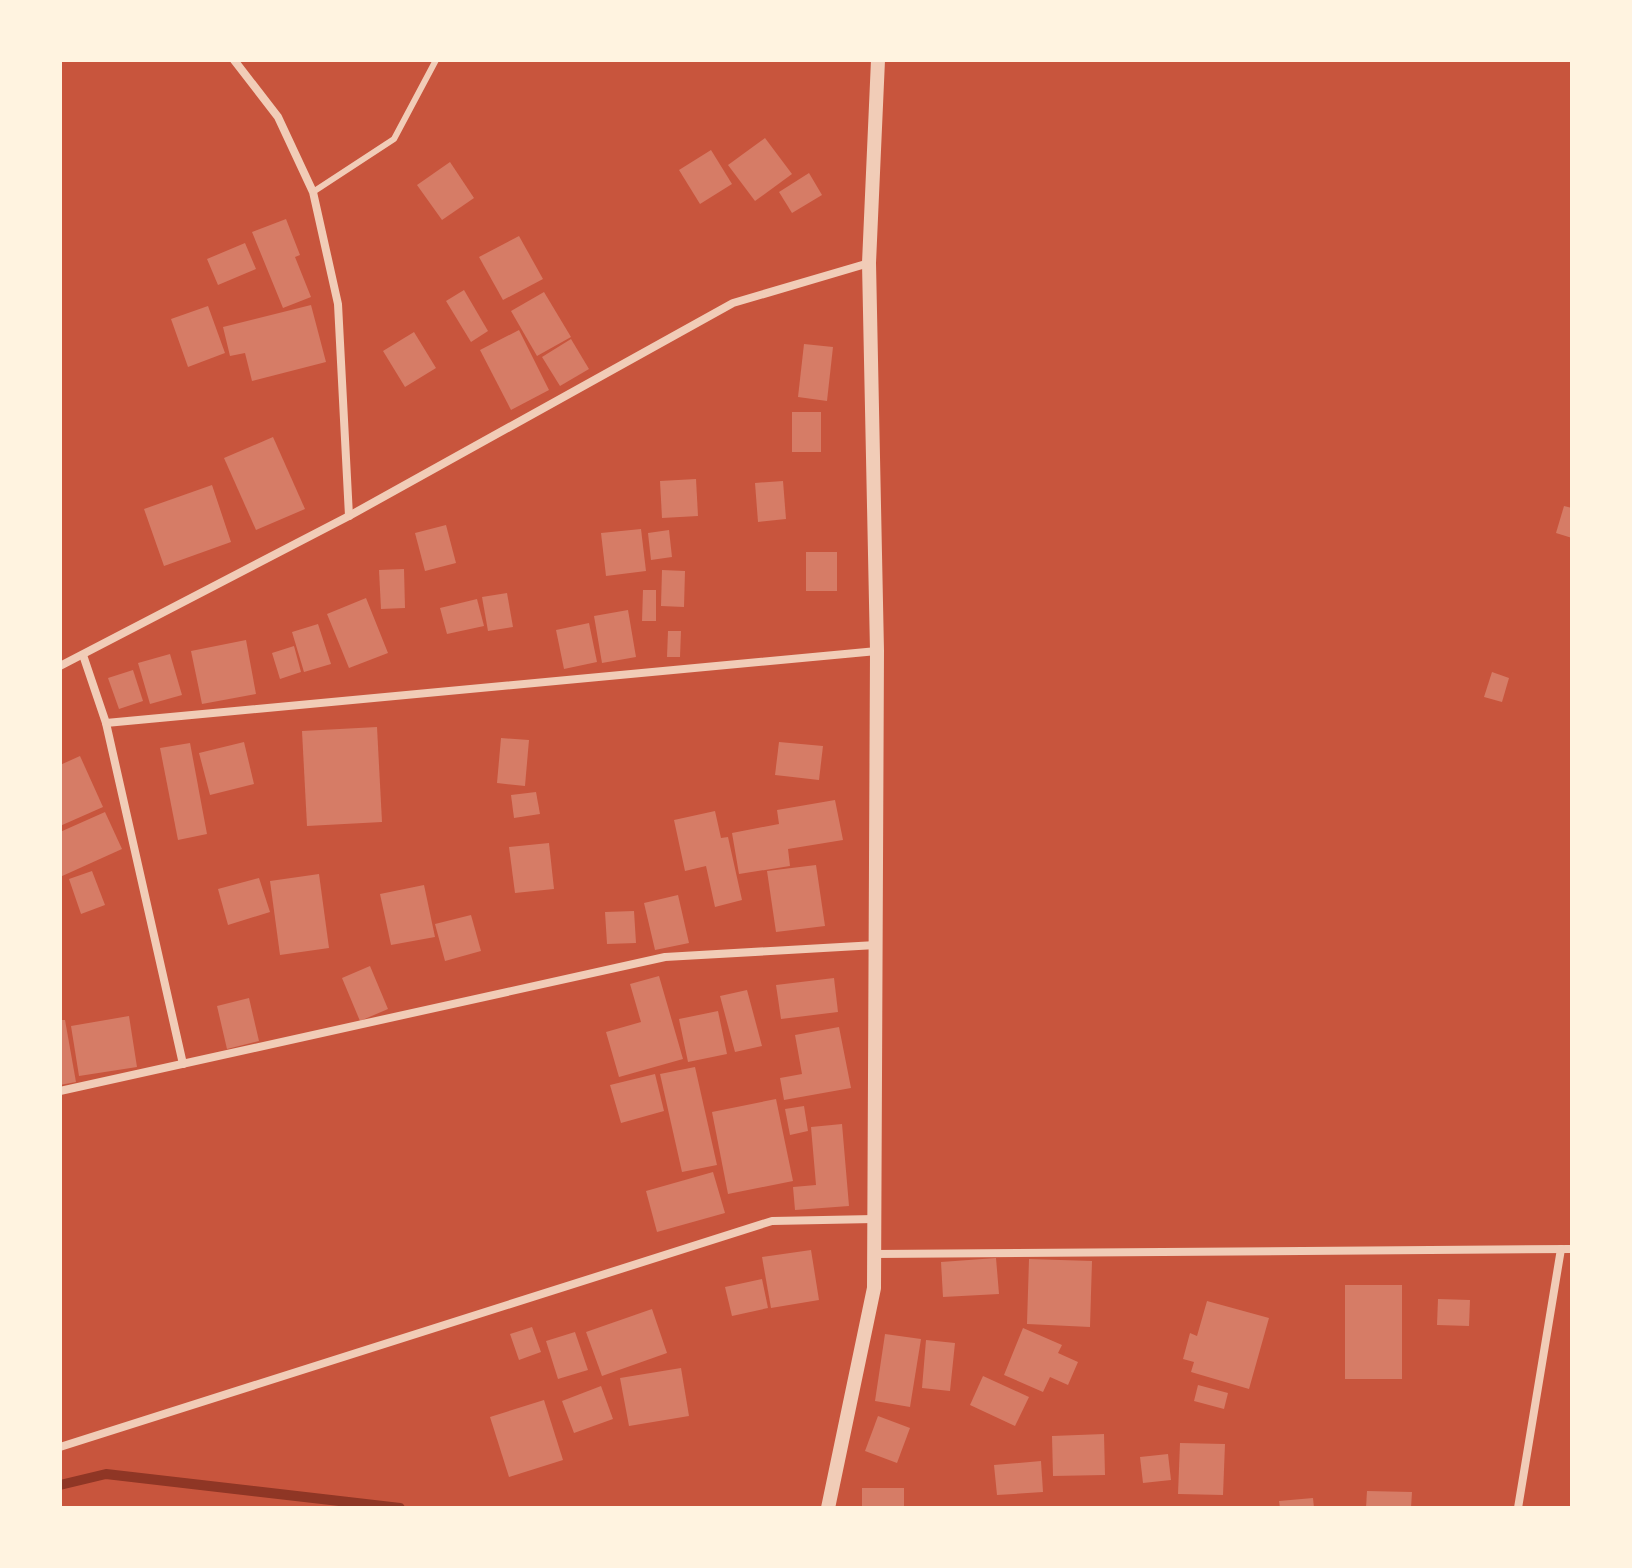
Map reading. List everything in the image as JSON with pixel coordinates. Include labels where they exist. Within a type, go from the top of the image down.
[{"type":"street","points":[[234,60],[278,117],[313,192],[338,304],[349,516]]},
{"type":"street","points":[[828,1508],[874,1288],[877,651],[869,263],[878,60]]},
{"type":"street","points":[[60,666],[349,516],[733,303],[869,263]]},
{"type":"street","points":[[106,723],[877,651]]},
{"type":"street","points":[[83,655],[106,723],[183,1064]]},
{"type":"street","points":[[60,1091],[665,957],[876,945]]},
{"type":"street","points":[[60,1447],[772,1221],[874,1219]]},
{"type":"street","points":[[1518,1508],[1561,1249]]},
{"type":"street","points":[[874,1254],[1572,1249]]},
{"type":"lane","points":[[313,192],[394,139],[436,60]]},
{"type":"building","points":[[765,138],[792,174],[755,201],[728,165]]},
{"type":"building","points":[[711,150],[732,184],[700,204],[679,170]]},
{"type":"building","points":[[450,162],[474,198],[442,220],[417,185]]},
{"type":"building","points":[[809,173],[822,195],[792,213],[779,192]]},
{"type":"building","points":[[286,219],[300,255],[295,257],[311,297],[283,308],[252,232]]},
{"type":"building","points":[[519,236],[543,279],[503,300],[479,257]]},
{"type":"building","points":[[245,243],[256,269],[218,285],[207,259]]},
{"type":"building","points":[[464,290],[488,331],[471,342],[446,301]]},
{"type":"building","points":[[544,292],[571,337],[537,356],[511,311]]},
{"type":"building","points":[[311,305],[326,362],[252,381],[245,353],[230,356],[223,327]]},
{"type":"building","points":[[208,306],[225,353],[188,367],[171,319]]},
{"type":"building","points":[[519,330],[549,390],[511,410],[480,350]]},
{"type":"building","points":[[414,332],[436,368],[405,387],[383,351]]},
{"type":"building","points":[[571,339],[589,369],[560,386],[542,357]]},
{"type":"building","points":[[804,344],[833,347],[827,401],[798,397]]},
{"type":"building","points":[[792,412],[821,412],[821,452],[792,452]]},
{"type":"building","points":[[273,437],[305,509],[256,530],[224,458]]},
{"type":"building","points":[[696,479],[698,516],[662,518],[660,481]]},
{"type":"building","points":[[783,481],[786,519],[758,522],[755,483]]},
{"type":"building","points":[[212,485],[231,542],[164,566],[144,509]]},
{"type":"building","points":[[1564,506],[1572,508],[1572,538],[1556,533]]},
{"type":"building","points":[[446,525],[456,563],[425,571],[415,533]]},
{"type":"building","points":[[641,529],[646,571],[606,576],[601,533]]},
{"type":"building","points":[[669,530],[672,557],[651,560],[648,533]]},
{"type":"building","points":[[806,552],[837,552],[837,591],[806,591]]},
{"type":"building","points":[[404,569],[405,608],[381,609],[379,570]]},
{"type":"building","points":[[662,570],[685,571],[684,607],[661,606]]},
{"type":"building","points":[[643,590],[656,590],[656,621],[642,621]]},
{"type":"building","points":[[507,593],[513,627],[488,631],[482,597]]},
{"type":"building","points":[[366,598],[388,653],[349,668],[327,614]]},
{"type":"building","points":[[477,599],[484,626],[447,634],[440,608]]},
{"type":"building","points":[[628,610],[636,657],[602,663],[594,616]]},
{"type":"building","points":[[589,623],[597,662],[564,669],[556,630]]},
{"type":"building","points":[[318,624],[331,664],[304,672],[292,632]]},
{"type":"building","points":[[668,631],[681,631],[680,657],[667,657]]},
{"type":"building","points":[[246,640],[256,694],[202,704],[191,651]]},
{"type":"building","points":[[294,646],[301,672],[280,679],[272,653]]},
{"type":"building","points":[[170,654],[182,695],[150,704],[138,663]]},
{"type":"building","points":[[133,670],[143,701],[119,709],[108,678]]},
{"type":"building","points":[[1492,672],[1509,678],[1502,702],[1484,697]]},
{"type":"building","points":[[377,727],[382,822],[307,826],[302,731]]},
{"type":"building","points":[[501,738],[529,740],[525,786],[497,783]]},
{"type":"building","points":[[244,742],[254,784],[210,795],[199,753]]},
{"type":"building","points":[[779,742],[823,746],[819,780],[775,775]]},
{"type":"building","points":[[190,743],[207,834],[178,840],[160,748]]},
{"type":"building","points":[[80,756],[103,807],[60,826],[60,765]]},
{"type":"building","points":[[536,792],[540,814],[514,818],[511,795]]},
{"type":"building","points":[[835,800],[843,840],[788,849],[790,866],[739,874],[732,833],[779,824],[777,810]]},
{"type":"building","points":[[715,811],[721,838],[728,837],[742,900],[715,907],[706,866],[685,871],[674,820]]},
{"type":"building","points":[[105,812],[122,849],[60,877],[60,832]]},
{"type":"building","points":[[549,843],[554,889],[515,893],[509,847]]},
{"type":"building","points":[[816,865],[825,926],[776,932],[767,871]]},
{"type":"building","points":[[92,871],[105,905],[81,914],[69,879]]},
{"type":"building","points":[[319,874],[329,948],[280,955],[270,881]]},
{"type":"building","points":[[259,878],[270,912],[228,925],[218,889]]},
{"type":"building","points":[[424,885],[435,937],[391,945],[380,894]]},
{"type":"building","points":[[678,895],[689,943],[655,950],[644,903]]},
{"type":"building","points":[[634,911],[636,943],[607,944],[605,912]]},
{"type":"building","points":[[471,915],[481,951],[445,961],[435,924]]},
{"type":"building","points":[[370,966],[388,1009],[360,1021],[342,978]]},
{"type":"building","points":[[659,976],[683,1059],[619,1077],[606,1032],[641,1022],[630,984]]},
{"type":"building","points":[[834,978],[838,1012],[781,1019],[776,985]]},
{"type":"building","points":[[747,990],[762,1046],[735,1052],[720,996]]},
{"type":"building","points":[[249,998],[259,1041],[227,1049],[217,1006]]},
{"type":"building","points":[[718,1011],[727,1054],[688,1062],[679,1019]]},
{"type":"building","points":[[129,1016],[137,1067],[79,1076],[71,1026]]},
{"type":"building","points":[[60,1020],[65,1020],[76,1082],[60,1085]]},
{"type":"building","points":[[839,1027],[851,1088],[784,1100],[780,1078],[802,1074],[795,1035]]},
{"type":"building","points":[[695,1067],[717,1165],[682,1172],[660,1074]]},
{"type":"building","points":[[655,1074],[664,1111],[621,1123],[610,1085]]},
{"type":"building","points":[[776,1099],[793,1181],[728,1194],[712,1112]]},
{"type":"building","points":[[804,1106],[808,1131],[790,1135],[785,1109]]},
{"type":"building","points":[[842,1124],[849,1206],[795,1210],[793,1187],[816,1185],[811,1127]]},
{"type":"building","points":[[713,1172],[725,1213],[657,1232],[646,1191]]},
{"type":"building","points":[[811,1250],[819,1300],[771,1308],[762,1257]]},
{"type":"building","points":[[996,1258],[999,1294],[943,1297],[941,1262]]},
{"type":"building","points":[[1029,1259],[1092,1261],[1090,1327],[1027,1324]]},
{"type":"building","points":[[762,1279],[768,1308],[732,1316],[725,1287]]},
{"type":"building","points":[[1345,1285],[1402,1285],[1402,1379],[1345,1379]]},
{"type":"building","points":[[1438,1299],[1470,1300],[1469,1326],[1437,1325]]},
{"type":"building","points":[[1207,1301],[1269,1318],[1249,1389],[1191,1372],[1194,1362],[1183,1359],[1190,1333],[1197,1336]]},
{"type":"building","points":[[652,1309],[667,1353],[602,1376],[586,1332]]},
{"type":"building","points":[[532,1327],[541,1352],[519,1360],[510,1334]]},
{"type":"building","points":[[1023,1328],[1062,1345],[1058,1353],[1078,1362],[1068,1385],[1050,1377],[1043,1392],[1004,1375]]},
{"type":"building","points":[[575,1332],[588,1370],[558,1379],[546,1341]]},
{"type":"building","points":[[885,1334],[921,1339],[910,1407],[875,1401]]},
{"type":"building","points":[[926,1340],[955,1343],[950,1391],[922,1388]]},
{"type":"building","points":[[681,1368],[689,1416],[629,1426],[620,1378]]},
{"type":"building","points":[[983,1376],[1029,1397],[1015,1426],[970,1405]]},
{"type":"building","points":[[1198,1385],[1228,1393],[1224,1409],[1194,1401]]},
{"type":"building","points":[[601,1386],[613,1419],[574,1433],[562,1401]]},
{"type":"building","points":[[544,1400],[563,1460],[509,1477],[490,1417]]},
{"type":"building","points":[[878,1416],[910,1428],[897,1463],[865,1451]]},
{"type":"building","points":[[1104,1434],[1105,1475],[1053,1476],[1052,1436]]},
{"type":"building","points":[[1180,1443],[1225,1444],[1223,1495],[1178,1494]]},
{"type":"building","points":[[1168,1454],[1171,1480],[1143,1483],[1140,1457]]},
{"type":"building","points":[[1041,1461],[1043,1492],[997,1495],[994,1465]]},
{"type":"building","points":[[862,1488],[904,1488],[904,1508],[862,1508]]},
{"type":"building","points":[[1367,1491],[1412,1492],[1411,1508],[1366,1508]]},
{"type":"building","points":[[1313,1498],[1314,1508],[1280,1508],[1279,1501]]},
{"type":"waterway","points":[[60,1485],[106,1474],[400,1508]]}]
